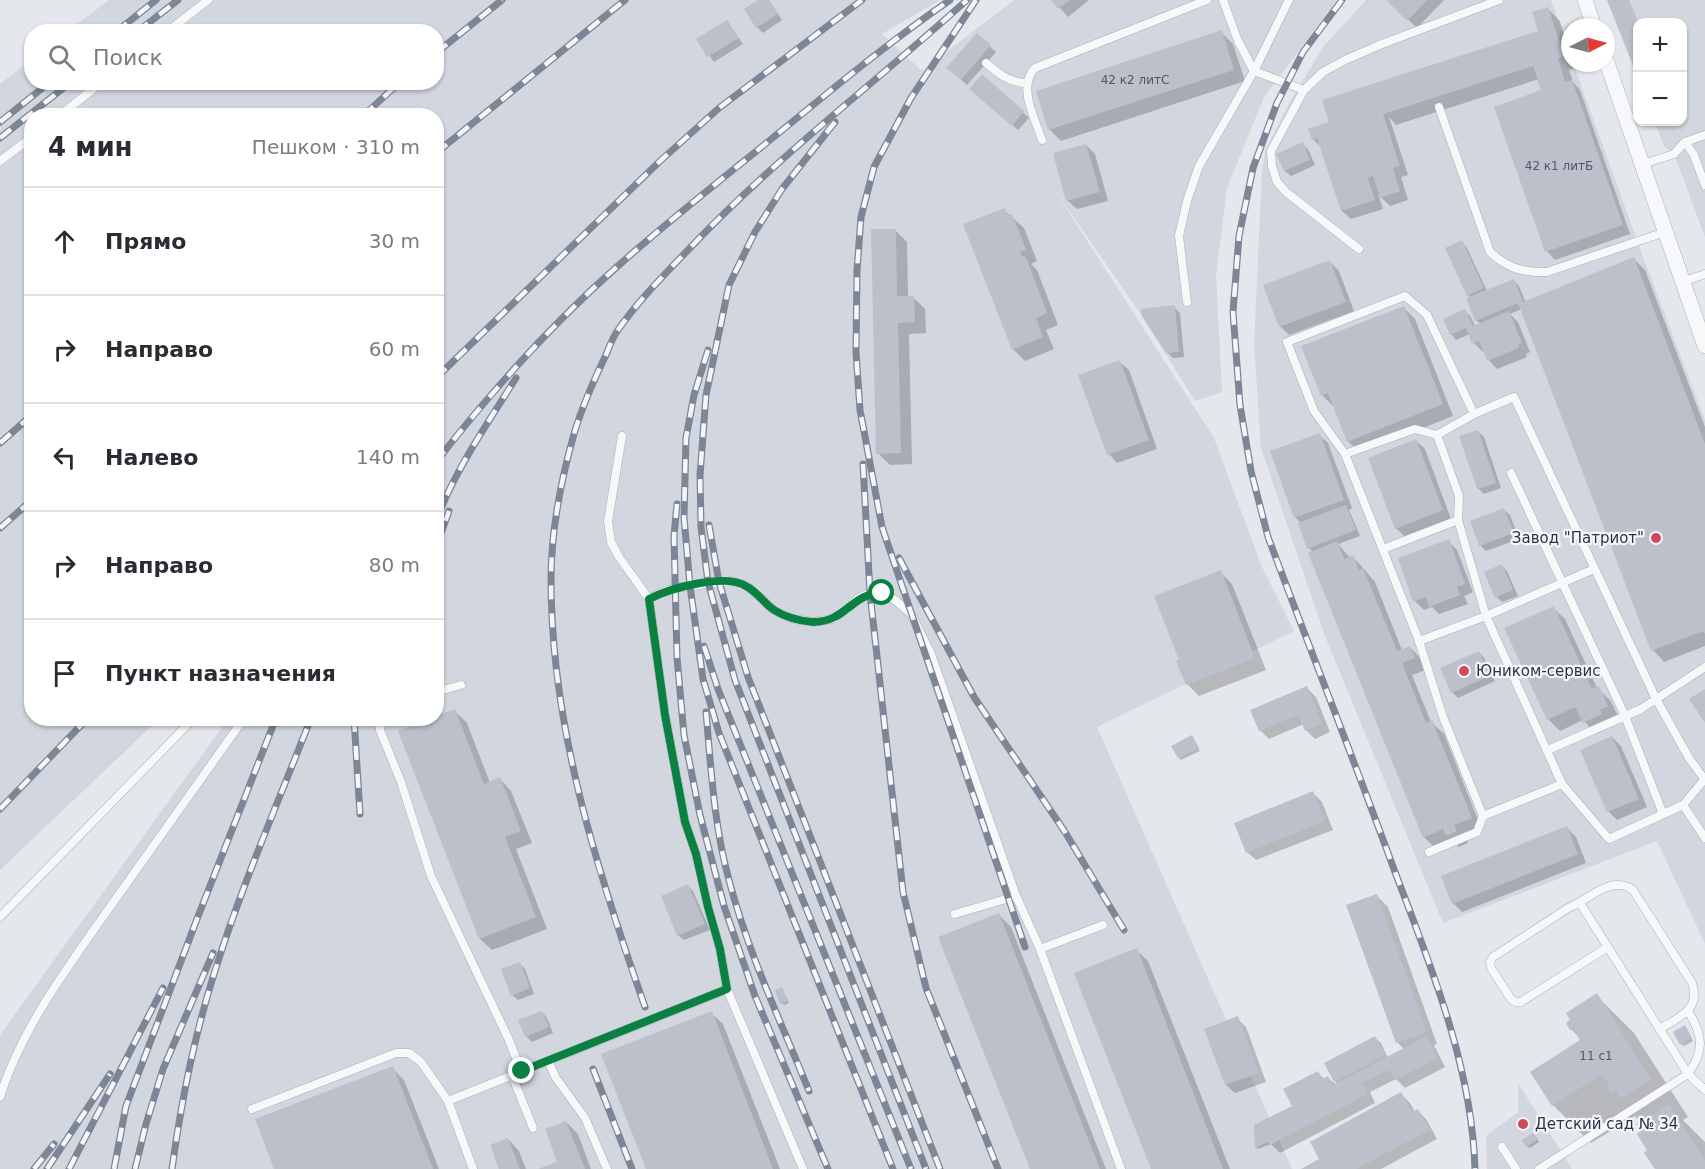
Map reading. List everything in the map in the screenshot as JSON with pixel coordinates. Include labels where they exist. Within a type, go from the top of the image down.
[{"type":"street","points":[[1585,0],[1591,18]]},
{"type":"street","points":[[1610,72],[1705,345]]},
{"type":"lane","points":[[177,24],[208,0]]},
{"type":"lane","points":[[1042,140],[1027,93],[1026,82],[1035,69],[1207,0]]},
{"type":"lane","points":[[1223,0],[1238,41],[1254,71],[1304,90]]},
{"type":"lane","points":[[1187,302],[1179,236],[1187,201],[1199,166],[1254,71],[1289,0]]},
{"type":"lane","points":[[1359,249],[1286,192],[1278,182],[1272,166],[1271,151],[1304,90],[1323,72],[1345,60],[1499,0]]},
{"type":"lane","points":[[986,63],[1003,78],[1014,82],[1026,82]]},
{"type":"lane","points":[[69,108],[92,90]]},
{"type":"lane","points":[[1439,107],[1490,252],[1501,262],[1532,273],[1547,272],[1665,232]]},
{"type":"lane","points":[[1642,164],[1674,154],[1685,142],[1705,135]]},
{"type":"lane","points":[[1685,142],[1694,155],[1705,185]]},
{"type":"lane","points":[[0,161],[24,143]]},
{"type":"lane","points":[[1682,282],[1705,274]]},
{"type":"lane","points":[[1429,852],[1477,832],[1483,816],[1443,717],[1419,641],[1345,454],[1314,411],[1287,342],[1405,296],[1427,315],[1474,414]]},
{"type":"lane","points":[[1345,454],[1415,429],[1437,435],[1474,414],[1514,397],[1656,699],[1689,758],[1705,780],[1683,805],[1609,839],[1562,784],[1486,616],[1458,520],[1459,496],[1437,435]]},
{"type":"lane","points":[[622,436],[608,521],[611,542],[649,599],[665,715],[685,822],[696,854],[720,949],[727,989],[803,1169]]},
{"type":"lane","points":[[1511,473],[1625,716],[1663,814]]},
{"type":"lane","points":[[1383,549],[1458,520]]},
{"type":"lane","points":[[1419,641],[1486,616],[1594,569]]},
{"type":"lane","points":[[649,599],[675,588],[732,581],[746,585],[774,610],[793,619],[814,622],[832,619],[848,610],[858,598],[870,593],[882,593],[896,600],[911,614],[931,654],[1016,896],[1040,949],[1121,1169]]},
{"type":"lane","points":[[1548,750],[1641,709],[1705,667]]},
{"type":"lane","points":[[444,690],[461,685]]},
{"type":"lane","points":[[0,917],[186,726]]},
{"type":"lane","points":[[0,1097],[8,1070],[29,1029],[87,939],[239,726]]},
{"type":"lane","points":[[380,726],[431,876],[522,1071]]},
{"type":"lane","points":[[1483,816],[1562,784]]},
{"type":"lane","points":[[1683,805],[1705,838]]},
{"type":"lane","points":[[1608,947],[1521,1002],[1511,999],[1491,968],[1490,962],[1493,957],[1568,908],[1610,885],[1618,883],[1626,885],[1633,890],[1692,983],[1695,993],[1688,1011],[1660,1029]]},
{"type":"lane","points":[[955,914],[1016,896]]},
{"type":"lane","points":[[1580,903],[1688,1074],[1705,1090]]},
{"type":"lane","points":[[1040,949],[1103,925]]},
{"type":"lane","points":[[448,1101],[727,989]]},
{"type":"lane","points":[[1539,1169],[1688,1074],[1696,1066],[1703,1044],[1701,1033],[1688,1011]]},
{"type":"lane","points":[[252,1108],[383,1056],[409,1053],[421,1062],[448,1101],[473,1169]]},
{"type":"lane","points":[[548,1061],[556,1078],[585,1118],[607,1169]]},
{"type":"lane","points":[[512,1075],[533,1128]]},
{"type":"lane","points":[[1502,1148],[1516,1169]]},
{"type":"shaded area","points":[[109,0],[940,0],[882,34],[922,71],[1014,0],[1337,0],[1264,97],[1227,188],[1216,275],[1222,392],[1195,401],[1142,316],[1050,183],[1214,438],[1261,565],[1294,631],[1097,727],[1292,1169],[0,1169],[0,1035],[223,726],[444,726],[444,108],[24,108],[24,726],[152,726],[0,870],[0,84],[24,65],[24,90],[444,90],[444,24],[77,24]]},
{"type":"shaded area","points":[[1366,0],[1551,0],[1561,28],[1561,72],[1576,72],[1705,420],[1705,944],[1657,841],[1443,923],[1325,636],[1261,448],[1254,345],[1262,171],[1265,151],[1287,107],[1323,47]]},
{"type":"shaded area","points":[[1607,0],[1705,0],[1705,237],[1674,154],[1664,146],[1656,126],[1687,126],[1687,18],[1633,18],[1633,67]]},
{"type":"shaded area","name":"Детский сад № 34","points":[[1518,1083],[1572,1169],[1487,1169],[1486,1136],[1518,1112]]},
{"type":"building","points":[[758,0],[769,0],[778,14],[756,28],[744,9]]},
{"type":"building","points":[[1051,0],[1070,0],[1058,9]]},
{"type":"building","points":[[1386,0],[1427,0],[1407,21]]},
{"type":"building","points":[[1607,0],[1629,0],[1636,18],[1633,18],[1633,65],[1615,18]]},
{"type":"building","points":[[1548,7],[1561,47],[1561,57],[1558,58],[1561,72],[1565,82],[1572,80],[1623,225],[1545,252],[1494,107],[1541,90],[1533,66],[1383,114],[1400,166],[1393,168],[1400,191],[1380,198],[1373,176],[1368,178],[1375,200],[1341,211],[1317,138],[1312,140],[1308,129],[1329,122],[1322,100],[1538,31],[1532,12]]},
{"type":"building","points":[[727,20],[739,38],[707,57],[696,39]]},
{"type":"building","points":[[1222,30],[1234,70],[1048,130],[1036,91]]},
{"type":"building","points":[[977,33],[991,45],[961,80],[946,68]]},
{"type":"building","points":[[982,74],[1024,111],[1012,126],[969,89]]},
{"type":"building","points":[[1303,142],[1310,160],[1284,171],[1276,154]]},
{"type":"building","points":[[1086,144],[1100,192],[1066,201],[1053,153]]},
{"type":"building","points":[[1005,208],[1008,216],[1012,214],[1026,249],[1020,252],[1026,257],[1047,313],[1036,318],[1043,337],[1012,350],[963,224]]},
{"type":"building","points":[[871,229],[896,229],[897,296],[914,296],[915,322],[898,323],[901,453],[876,454]]},
{"type":"building","points":[[1462,240],[1484,288],[1467,296],[1445,248]]},
{"type":"building","name":"Завод \"Патриот\"","points":[[1634,257],[1705,444],[1705,634],[1703,631],[1651,651],[1518,303],[1475,321],[1466,298],[1514,279],[1523,302]]},
{"type":"building","points":[[1330,260],[1346,302],[1279,327],[1263,285]]},
{"type":"building","points":[[1175,305],[1179,352],[1166,353],[1142,316],[1141,309]]},
{"type":"building","points":[[1404,306],[1443,404],[1347,442],[1328,393],[1321,396],[1301,346]]},
{"type":"building","points":[[1465,309],[1473,326],[1509,311],[1522,343],[1518,345],[1519,348],[1487,361],[1479,341],[1472,344],[1466,328],[1450,335],[1443,319]]},
{"type":"building","points":[[1120,360],[1149,440],[1107,455],[1078,375]]},
{"type":"building","points":[[1478,430],[1496,483],[1477,489],[1459,436]]},
{"type":"building","points":[[1320,433],[1344,500],[1294,518],[1270,451]]},
{"type":"building","points":[[1416,439],[1443,510],[1395,529],[1368,458]]},
{"type":"building","points":[[1346,505],[1356,530],[1307,549],[1298,523]]},
{"type":"building","points":[[1504,508],[1514,533],[1479,546],[1470,521]]},
{"type":"building","points":[[1449,539],[1465,584],[1457,587],[1460,595],[1429,607],[1426,597],[1413,602],[1398,558]]},
{"type":"building","points":[[1337,541],[1344,559],[1353,555],[1359,570],[1363,568],[1397,651],[1410,646],[1415,658],[1402,663],[1426,723],[1432,720],[1472,818],[1454,825],[1457,831],[1446,836],[1443,829],[1423,838],[1308,553]]},
{"type":"building","points":[[1502,564],[1513,590],[1495,598],[1484,572]]},
{"type":"building","points":[[1221,570],[1255,658],[1186,685],[1176,661],[1179,660],[1154,596]]},
{"type":"building","points":[[1554,606],[1592,689],[1599,686],[1608,706],[1600,710],[1602,714],[1583,723],[1575,707],[1547,720],[1504,628]]},
{"type":"building","points":[[1479,651],[1490,676],[1451,693],[1440,668]]},
{"type":"building","points":[[1307,686],[1322,724],[1305,731],[1298,715],[1259,731],[1250,710]]},
{"type":"building","points":[[1705,689],[1705,723],[1689,699]]},
{"type":"building","points":[[455,709],[484,784],[500,777],[521,831],[505,837],[536,917],[479,939],[398,731],[411,726],[444,726],[444,713]]},
{"type":"building","points":[[1192,735],[1199,748],[1178,758],[1171,746]]},
{"type":"building","points":[[1612,736],[1639,799],[1607,812],[1580,750]]},
{"type":"building","points":[[1313,791],[1325,821],[1246,853],[1234,823]]},
{"type":"building","points":[[1567,826],[1578,854],[1452,904],[1441,876]]},
{"type":"building","points":[[688,884],[705,924],[677,936],[661,896]]},
{"type":"building","points":[[1377,894],[1427,1032],[1396,1043],[1346,905]]},
{"type":"building","points":[[999,913],[1100,1169],[1030,1169],[938,937]]},
{"type":"building","points":[[1137,948],[1223,1169],[1151,1169],[1074,973]]},
{"type":"building","points":[[520,962],[530,988],[511,996],[501,969]]},
{"type":"building","points":[[782,987],[788,1001],[780,1004],[775,990]]},
{"type":"building","points":[[1597,993],[1651,1079],[1620,1099],[1616,1091],[1611,1094],[1607,1088],[1610,1086],[1602,1074],[1552,1106],[1530,1072],[1580,1040],[1573,1028],[1570,1030],[1566,1023],[1570,1020],[1566,1013]]},
{"type":"building","points":[[542,1011],[549,1027],[525,1037],[518,1020]]},
{"type":"building","points":[[712,1011],[773,1169],[646,1169],[601,1054]]},
{"type":"building","points":[[1238,1016],[1259,1073],[1225,1085],[1204,1029]]},
{"type":"building","points":[[1685,1025],[1692,1038],[1680,1045],[1673,1032]]},
{"type":"building","points":[[1375,1036],[1385,1055],[1334,1082],[1324,1063]]},
{"type":"building","points":[[1427,1036],[1438,1058],[1395,1080],[1389,1070],[1362,1083],[1368,1094],[1270,1145],[1268,1142],[1255,1148],[1254,1125],[1292,1106],[1283,1089],[1318,1071],[1322,1079],[1328,1076],[1333,1085]]},
{"type":"building","points":[[393,1066],[433,1169],[274,1169],[255,1119]]},
{"type":"building","points":[[1401,1092],[1412,1112],[1418,1109],[1430,1130],[1356,1169],[1301,1169],[1319,1159],[1310,1142]]},
{"type":"building","points":[[1669,1104],[1705,1161],[1705,1169],[1655,1169],[1644,1153],[1647,1150],[1637,1134],[1641,1131],[1637,1124]]},
{"type":"building","points":[[566,1121],[585,1169],[538,1169],[557,1162],[545,1129]]},
{"type":"building","points":[[1533,1133],[1538,1139],[1526,1147],[1522,1140]]},
{"type":"building","points":[[508,1138],[520,1169],[499,1169],[490,1145]]},
{"type":"railway","points":[[126,24],[156,0]]},
{"type":"railway","points":[[147,24],[178,0]]},
{"type":"railway","points":[[444,47],[502,0]]},
{"type":"railway","points":[[444,147],[625,0]]},
{"type":"railway","points":[[444,370],[659,162],[719,108],[862,0]]},
{"type":"railway","points":[[444,452],[523,359],[570,310],[619,265],[688,206],[853,73],[950,0]]},
{"type":"railway","points":[[645,1007],[594,850],[568,744],[559,689],[553,635],[551,562],[561,488],[577,424],[614,336],[652,288],[755,184],[967,0]]},
{"type":"railway","points":[[976,0],[911,98],[874,167],[861,217],[857,270],[856,352],[860,410],[882,527],[1025,947]]},
{"type":"railway","points":[[1342,0],[1303,52],[1277,103],[1253,168],[1239,236],[1233,312],[1240,405],[1251,471],[1268,537],[1364,788],[1447,1018],[1466,1092],[1475,1169]]},
{"type":"railway","points":[[0,122],[40,90]]},
{"type":"railway","points":[[38,108],[61,90]]},
{"type":"railway","points":[[372,108],[391,90]]},
{"type":"railway","points":[[0,138],[24,119]]},
{"type":"railway","points":[[835,122],[782,189],[755,232],[729,285],[706,395],[700,475],[701,527],[708,582],[735,680],[926,1169]]},
{"type":"railway","points":[[708,350],[694,395],[686,438],[684,517],[690,586],[703,679],[719,733],[893,1169]]},
{"type":"railway","points":[[444,502],[462,465],[516,378]]},
{"type":"railway","points":[[0,443],[24,422]]},
{"type":"railway","points":[[863,464],[870,593],[903,892],[926,988],[998,1169]]},
{"type":"railway","points":[[677,504],[674,536],[677,658],[684,735],[700,815],[724,906],[755,996],[828,1169]]},
{"type":"railway","points":[[0,528],[24,507]]},
{"type":"railway","points":[[444,525],[449,511]]},
{"type":"railway","points":[[709,525],[719,582],[748,677],[940,1169]]},
{"type":"railway","points":[[899,558],[974,697],[1065,832],[1124,930]]},
{"type":"railway","points":[[704,646],[718,689],[911,1169]]},
{"type":"railway","points":[[706,712],[716,818],[729,880],[755,961],[809,1091]]},
{"type":"railway","points":[[0,809],[80,726]]},
{"type":"railway","points":[[114,1169],[126,1106],[273,726]]},
{"type":"railway","points":[[172,1169],[189,1070],[214,974],[248,877],[308,726]]},
{"type":"railway","points":[[354,726],[360,814]]},
{"type":"railway","points":[[135,1169],[163,1069],[213,953]]},
{"type":"railway","points":[[69,1169],[163,988]]},
{"type":"railway","points":[[593,1069],[632,1169]]},
{"type":"railway","points":[[47,1169],[110,1074]]},
{"type":"railway","points":[[34,1169],[54,1144]]},
{"type":"place","name":"Завод \"Патриот\"","points":[[1656,538]]},
{"type":"place","name":"Юником-сервис","points":[[1464,671]]},
{"type":"place","name":"Детский сад № 34","points":[[1523,1124]]},
{"type":"route","points":[[522,1071],[727,989],[720,949],[696,854],[685,822],[665,715],[649,599],[675,588],[708,582],[732,581],[746,585],[774,610],[793,619],[814,622],[832,619],[848,610],[858,598],[870,593],[882,593]]}]
